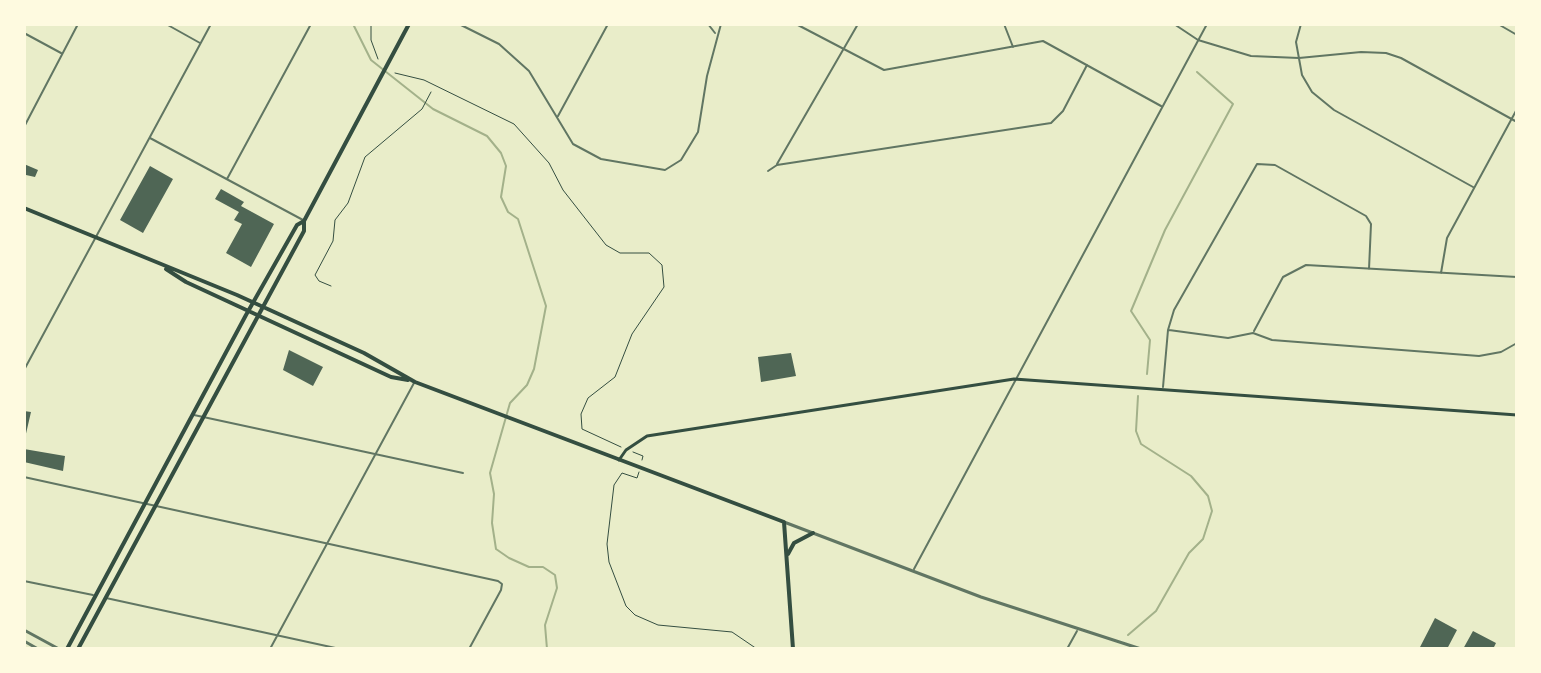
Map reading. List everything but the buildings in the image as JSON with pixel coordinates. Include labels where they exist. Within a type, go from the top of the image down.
[{"type":"main road","points":[[78,649],[201,416],[304,231],[304,221],[409,24]]},
{"type":"main road","points":[[24,208],[162,266],[188,273],[364,353],[415,382],[784,522],[793,649]]},
{"type":"main road","points":[[67,649],[253,302],[297,225],[304,221]]},
{"type":"main road","points":[[162,266],[186,282],[391,377],[415,382]]},
{"type":"main road","points":[[619,460],[633,444],[647,436],[1014,379],[1163,387],[1517,415]]},
{"type":"main road","points":[[787,556],[794,543],[813,533]]},
{"type":"street","points":[[24,127],[78,24]]},
{"type":"street","points":[[166,24],[201,43]]},
{"type":"street","points":[[24,370],[211,24]]},
{"type":"street","points":[[227,179],[311,24]]},
{"type":"street","points":[[459,24],[515,56],[529,71],[573,144],[601,159],[665,170],[681,160],[698,132],[716,34],[721,24]]},
{"type":"street","points":[[558,117],[608,24]]},
{"type":"street","points":[[708,24],[716,34]]},
{"type":"street","points":[[796,24],[884,70],[1043,41],[1162,107]]},
{"type":"street","points":[[777,165],[858,24]]},
{"type":"street","points":[[1004,24],[1013,48]]},
{"type":"street","points":[[1174,24],[1198,40],[1251,56],[1299,58],[1361,52],[1386,53],[1401,58],[1517,122]]},
{"type":"street","points":[[912,572],[1207,24]]},
{"type":"street","points":[[1301,24],[1296,42],[1302,75],[1312,92],[1334,110],[1473,187]]},
{"type":"street","points":[[1498,24],[1517,35]]},
{"type":"street","points":[[24,33],[63,54]]},
{"type":"street","points":[[768,171],[777,165],[1051,123],[1063,111],[1087,64]]},
{"type":"street","points":[[1441,274],[1447,238],[1517,109]]},
{"type":"street","points":[[149,137],[304,221]]},
{"type":"street","points":[[1163,387],[1168,330],[1174,310],[1251,170],[1260,162],[1275,165],[1366,216],[1371,230],[1369,269]]},
{"type":"street","points":[[1253,333],[1279,283],[1291,271],[1306,265],[1517,277]]},
{"type":"street","points":[[1168,330],[1228,338],[1253,333],[1272,340],[1479,356],[1516,344]]},
{"type":"street","points":[[270,649],[415,382]]},
{"type":"street","points":[[192,414],[463,473]]},
{"type":"street","points":[[24,477],[329,542],[502,584],[469,649]]},
{"type":"street","points":[[784,522],[912,572],[1141,649]]},
{"type":"street","points":[[24,581],[95,595]]},
{"type":"street","points":[[105,598],[340,649]]},
{"type":"street","points":[[24,630],[59,649]]},
{"type":"street","points":[[1067,649],[1078,630]]},
{"type":"street","points":[[24,641],[38,649]]},
{"type":"path","points":[[371,24],[371,40],[378,59]]},
{"type":"path","points":[[395,73],[424,80],[514,124],[549,163],[563,190],[606,245],[620,253],[649,253],[662,265],[664,287],[632,334],[615,377],[582,406],[582,429],[612,443]]},
{"type":"path","points":[[331,286],[319,281],[315,275],[333,241],[335,220],[348,203],[365,157],[422,109],[431,92]]},
{"type":"path","points":[[637,478],[622,473],[616,479],[607,544],[609,562],[626,606],[635,615],[658,625],[732,632],[757,649]]},
{"type":"waterway","points":[[353,24],[371,60],[433,109],[487,136],[501,153],[506,166],[501,197],[508,212],[518,219],[546,306],[534,369],[527,385],[510,403],[490,473],[494,494],[492,523],[496,549],[529,567],[543,567],[555,575],[557,588],[545,625],[547,649]]},
{"type":"waterway","points":[[1147,374],[1150,340],[1131,311],[1165,230],[1233,104],[1197,72]]},
{"type":"waterway","points":[[1128,635],[1156,611],[1189,553],[1203,539],[1212,511],[1208,496],[1191,476],[1141,444],[1136,431],[1138,396]]}]
